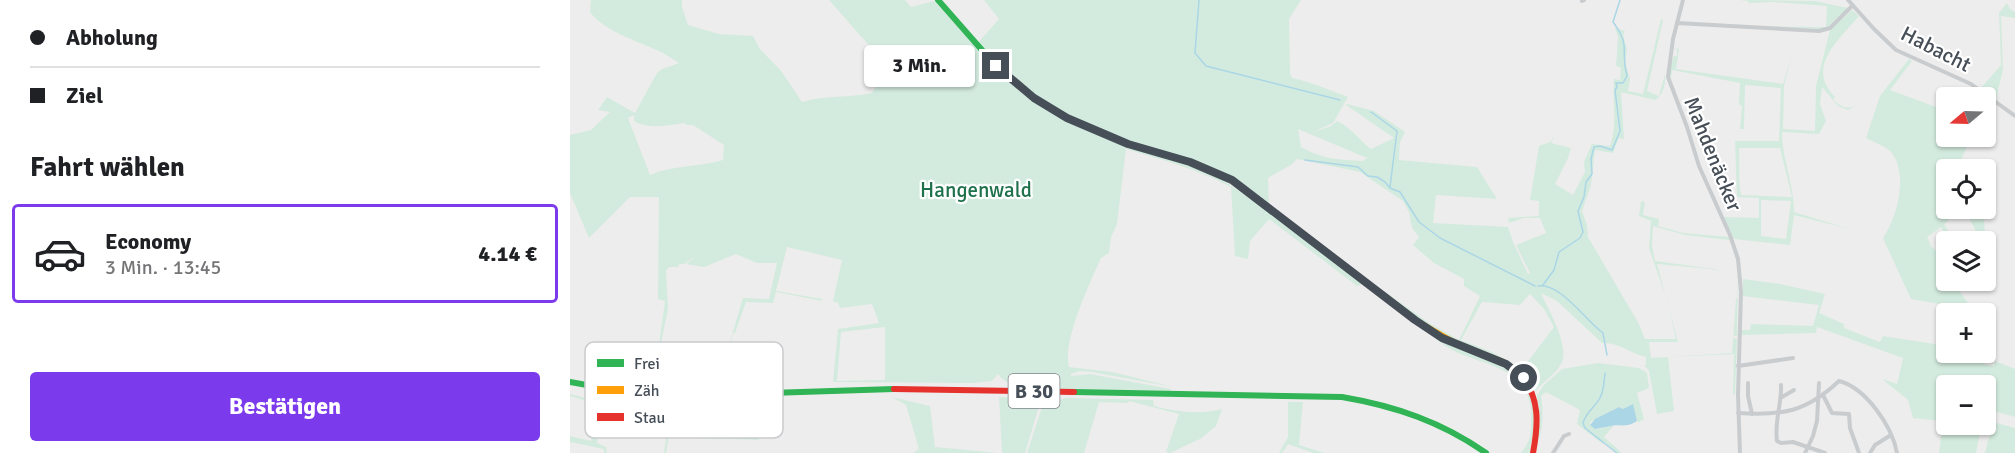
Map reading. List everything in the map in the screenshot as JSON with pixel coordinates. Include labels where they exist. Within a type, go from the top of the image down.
[{"type":"main road","points":[[938,0],[996,66],[1034,98],[1067,118],[1128,144],[1190,162],[1232,180],[1415,320],[1442,338],[1494,358],[1517,371],[1528,383],[1537,404],[1537,429],[1533,453]]},
{"type":"main road","name":"B 30","points":[[570,382],[585,385]]},
{"type":"main road","name":"B 30","points":[[783,392],[889,389],[1342,397],[1412,412],[1450,429],[1486,453]]},
{"type":"street","name":"Mahdenäcker","points":[[1683,0],[1667,71],[1668,81],[1687,127],[1702,174],[1734,246],[1740,271],[1738,366],[1740,453]]},
{"type":"street","name":"Habacht","points":[[1848,0],[1874,29],[1904,54],[1971,84],[2015,116]]},
{"type":"street","points":[[1677,22],[1819,31],[1830,28],[1852,6]]},
{"type":"street","points":[[1738,366],[1793,358]]},
{"type":"street","points":[[1738,412],[1752,414],[1795,410],[1820,397],[1839,381],[1850,386],[1876,410],[1891,435],[1897,453]]},
{"type":"street","points":[[1748,383],[1752,414]]},
{"type":"street","points":[[1806,451],[1817,421],[1819,383]]},
{"type":"street","points":[[1781,385],[1782,397]]},
{"type":"street","points":[[1794,390],[1782,397],[1778,403],[1776,418],[1778,441],[1793,442],[1806,451],[1825,453]]},
{"type":"street","points":[[1820,397],[1833,412],[1849,414],[1850,428],[1859,453]]},
{"type":"street","points":[[1553,453],[1561,439],[1569,434]]},
{"type":"street","points":[[1870,453],[1875,445],[1891,435]]},
{"type":"green space","name":"Hangenwald","points":[[591,0],[682,0],[688,25],[719,34],[753,36],[760,49],[782,72],[802,102],[872,93],[887,66],[829,0],[905,0],[911,7],[934,1],[975,46],[999,19],[984,0],[1301,0],[1289,19],[1290,74],[1292,78],[1348,97],[1333,123],[1311,133],[1331,126],[1337,121],[1371,149],[1394,138],[1347,104],[1374,111],[1405,132],[1400,142],[1399,160],[1477,167],[1497,199],[1436,195],[1433,223],[1508,227],[1528,274],[1530,273],[1516,245],[1546,233],[1540,218],[1524,218],[1509,223],[1508,218],[1539,216],[1539,201],[1530,200],[1539,146],[1550,142],[1555,136],[1551,143],[1571,148],[1555,184],[1573,195],[1585,172],[1584,162],[1592,144],[1610,146],[1614,121],[1614,79],[1620,80],[1621,68],[1616,66],[1618,37],[1615,28],[1625,31],[1623,35],[1627,49],[1625,62],[1630,79],[1628,91],[1643,94],[1661,19],[1663,20],[1647,91],[1659,96],[1655,100],[1621,92],[1624,139],[1619,138],[1613,153],[1595,150],[1591,185],[1582,211],[1588,237],[1639,324],[1645,339],[1676,339],[1669,308],[1678,342],[1649,342],[1651,358],[1732,353],[1733,338],[1737,339],[1735,394],[1733,395],[1734,354],[1668,357],[1674,411],[1657,414],[1649,371],[1644,365],[1646,365],[1646,357],[1614,344],[1602,343],[1557,301],[1541,293],[1561,338],[1563,357],[1556,371],[1535,391],[1522,373],[1513,367],[1513,364],[1522,369],[1554,327],[1544,309],[1530,294],[1520,305],[1482,302],[1461,340],[1492,352],[1512,363],[1510,364],[1491,355],[1490,352],[1488,354],[1473,349],[1471,346],[1470,348],[1456,342],[1455,339],[1452,341],[1440,335],[1441,332],[1438,333],[1423,321],[1420,322],[1403,308],[1404,306],[1400,306],[1377,288],[1377,286],[1429,323],[1459,340],[1480,296],[1464,286],[1464,279],[1434,263],[1413,245],[1419,237],[1412,228],[1409,212],[1403,201],[1360,172],[1297,159],[1268,178],[1269,207],[1237,182],[1216,170],[1127,142],[1127,147],[1192,166],[1218,177],[1251,199],[1267,211],[1266,214],[1268,212],[1363,284],[1357,286],[1269,219],[1250,241],[1248,259],[1235,256],[1231,187],[1193,170],[1126,149],[1117,224],[1111,237],[1109,253],[1101,258],[1078,312],[1070,343],[1069,367],[1112,372],[1173,387],[1092,372],[1080,371],[1071,376],[1090,374],[1171,389],[1170,391],[1057,389],[1053,380],[1042,383],[1038,388],[1016,386],[1006,382],[998,374],[992,381],[972,383],[833,382],[838,329],[879,323],[872,304],[840,308],[838,303],[833,301],[842,260],[787,247],[776,291],[822,299],[822,301],[776,292],[773,303],[746,302],[730,342],[743,298],[769,299],[777,263],[757,263],[736,254],[704,267],[686,264],[693,258],[684,264],[679,264],[678,267],[669,267],[666,271],[668,309],[659,342],[665,301],[658,299],[659,197],[630,197],[589,238],[570,193],[570,135],[591,130],[610,112],[598,110],[607,97],[635,113],[657,73],[679,63],[661,52],[603,24],[590,12]],"holes":[[[634,115],[634,121],[646,125],[666,126],[685,123],[693,125],[724,145],[723,160],[667,169],[650,175],[628,118]],[[1298,129],[1367,158],[1363,161],[1324,156],[1301,147]],[[885,327],[885,380],[837,381],[841,332]]]},
{"type":"green space","points":[[1739,0],[1814,1],[1848,8],[1825,29],[1749,26],[1826,27],[1827,6],[1774,2],[1749,3]]},
{"type":"green space","points":[[2007,3],[2015,12],[2015,18],[2001,16],[2003,70],[1996,98],[1996,87],[1982,87],[2001,65],[1999,13]]},
{"type":"green space","points":[[1852,10],[1859,16],[1828,54],[1823,75],[1835,101],[1846,107],[1856,106],[1848,110],[1838,106],[1822,87],[1820,104],[1826,121],[1819,134],[1782,132],[1783,142],[1792,192],[1794,212],[1850,229],[1794,215],[1790,245],[1734,239],[1723,217],[1759,218],[1759,198],[1737,197],[1735,141],[1779,141],[1781,88],[1745,85],[1744,129],[1740,129],[1742,106],[1739,104],[1740,83],[1672,70],[1670,85],[1669,72],[1674,56],[1677,56],[1677,50],[1674,48],[1679,49],[1676,69],[1783,84],[1792,55],[1784,86],[1783,129],[1815,131],[1816,86],[1830,30]],"holes":[[[1739,148],[1780,148],[1792,197],[1741,195]],[[1761,200],[1791,201],[1786,239],[1761,236]]]},
{"type":"green space","points":[[1909,59],[1912,61],[1890,90],[1936,107],[1936,147],[1967,147],[1961,159],[1936,159],[1936,219],[1949,219],[1944,224],[1948,231],[1943,231],[1941,227],[1927,237],[1936,251],[1936,291],[1959,291],[1968,303],[1936,303],[1911,299],[1883,238],[1893,219],[1900,184],[1896,161],[1891,152],[1866,138],[1880,96]]},
{"type":"green space","name":"Hangenwald","points":[[1665,74],[1663,89],[1659,96]]},
{"type":"green space","points":[[1641,201],[1645,202],[1643,215],[1659,219],[1658,226],[1683,233],[1729,237],[1730,240],[1685,235],[1653,226],[1652,246],[1655,261],[1722,270],[1657,264],[1666,296],[1649,248],[1651,221],[1639,216]]},
{"type":"green space","points":[[1970,219],[1984,219],[1985,231],[1976,231]]},
{"type":"green space","points":[[1743,279],[1825,294],[1819,313],[1844,324],[1844,328],[1880,342],[1883,336],[1936,344],[1936,363],[1983,363],[1994,366],[1996,361],[2015,369],[2015,417],[1996,412],[1996,375],[1936,375],[1936,420],[1913,418],[1908,400],[1882,379],[1897,384],[1903,358],[1817,327],[1816,333],[1741,335],[1742,330],[1750,330],[1751,324],[1813,326],[1819,305],[1743,296]]},
{"type":"green space","points":[[1736,298],[1738,298],[1737,336],[1733,338]]},
{"type":"green space","points":[[1429,334],[1505,368],[1524,385],[1531,397],[1534,411],[1529,453],[1521,453],[1530,437],[1530,402],[1516,379],[1505,371],[1446,347]]},
{"type":"green space","points":[[1598,363],[1639,368],[1647,373],[1649,388],[1637,393],[1644,419],[1637,421],[1632,405],[1623,409],[1619,407],[1590,422],[1590,425],[1599,429],[1614,425],[1604,437],[1622,453],[1617,453],[1605,442],[1603,444],[1577,424],[1580,410],[1546,392],[1541,396],[1542,422],[1536,448],[1540,418],[1537,396],[1543,386],[1562,369]]},
{"type":"green space","points":[[570,394],[585,398],[585,400],[570,396]]},
{"type":"green space","points":[[892,397],[930,406],[935,447],[998,453],[913,453],[919,449],[906,405]]},
{"type":"green space","points":[[999,397],[1018,398],[1038,403],[1025,453],[1002,453]]},
{"type":"green space","points":[[1066,398],[1153,400],[1154,406],[1188,412],[1222,409],[1216,426],[1200,439],[1170,453],[1166,452],[1179,414],[1129,401],[1128,403],[1099,402],[1084,453],[1027,453],[1043,404]]},
{"type":"green space","points":[[1288,402],[1303,402],[1299,445],[1324,453],[1313,453],[1288,444],[1282,453],[1279,453],[1288,437]]},
{"type":"green space","points":[[1996,423],[2015,428],[2015,453],[1985,453],[1990,435],[1996,435]]},
{"type":"green space","points":[[1941,435],[1980,435],[1976,453],[1939,453]]},
{"type":"green space","points":[[570,436],[591,441],[591,438],[598,438],[597,443],[606,447],[607,453],[604,453],[604,449],[570,442]]},
{"type":"green space","points":[[666,438],[669,438],[666,453],[664,453]]},
{"type":"green space","points":[[700,438],[759,438],[759,440]]},
{"type":"water","points":[[1633,404],[1637,421],[1633,423],[1595,429],[1590,425],[1595,419],[1619,407],[1623,409]]},
{"type":"waterway","points":[[1199,0],[1195,53],[1206,66],[1340,100]]},
{"type":"waterway","points":[[1543,285],[1554,270],[1559,252],[1580,238],[1583,232],[1578,211],[1584,197],[1586,182],[1592,174],[1591,159],[1594,147],[1600,146],[1612,150],[1620,131],[1615,90],[1616,83],[1623,83],[1627,76],[1623,42],[1613,22],[1620,0]]},
{"type":"waterway","points":[[1371,112],[1397,131],[1390,187]]},
{"type":"waterway","points":[[1305,160],[1358,167],[1368,176],[1377,177],[1390,188],[1400,192],[1419,222],[1440,238],[1535,286]]},
{"type":"waterway","points":[[1538,286],[1546,286],[1564,296],[1603,333],[1607,355]]},
{"type":"waterway","points":[[1605,373],[1601,395],[1583,423],[1585,428],[1617,453]]},
{"type":"traffic: fast","points":[[938,0],[996,66],[1034,98],[1067,118],[1128,144],[1190,162],[1232,180],[1263,204]]},
{"type":"traffic: fast","points":[[570,382],[585,385]]},
{"type":"traffic: fast","points":[[783,392],[894,389]]},
{"type":"traffic: fast","points":[[1074,392],[1342,397],[1399,410],[1452,432],[1486,453]]},
{"type":"traffic: slow","points":[[1263,204],[1415,320],[1457,344],[1501,361],[1520,375]]},
{"type":"traffic: jam","points":[[1520,375],[1535,402],[1537,422],[1533,453]]},
{"type":"traffic: jam","points":[[894,389],[1074,392]]},
{"type":"route","points":[[996,66],[1034,98],[1067,118],[1128,144],[1190,162],[1232,180],[1415,320],[1442,338],[1506,364],[1524,378]]}]
